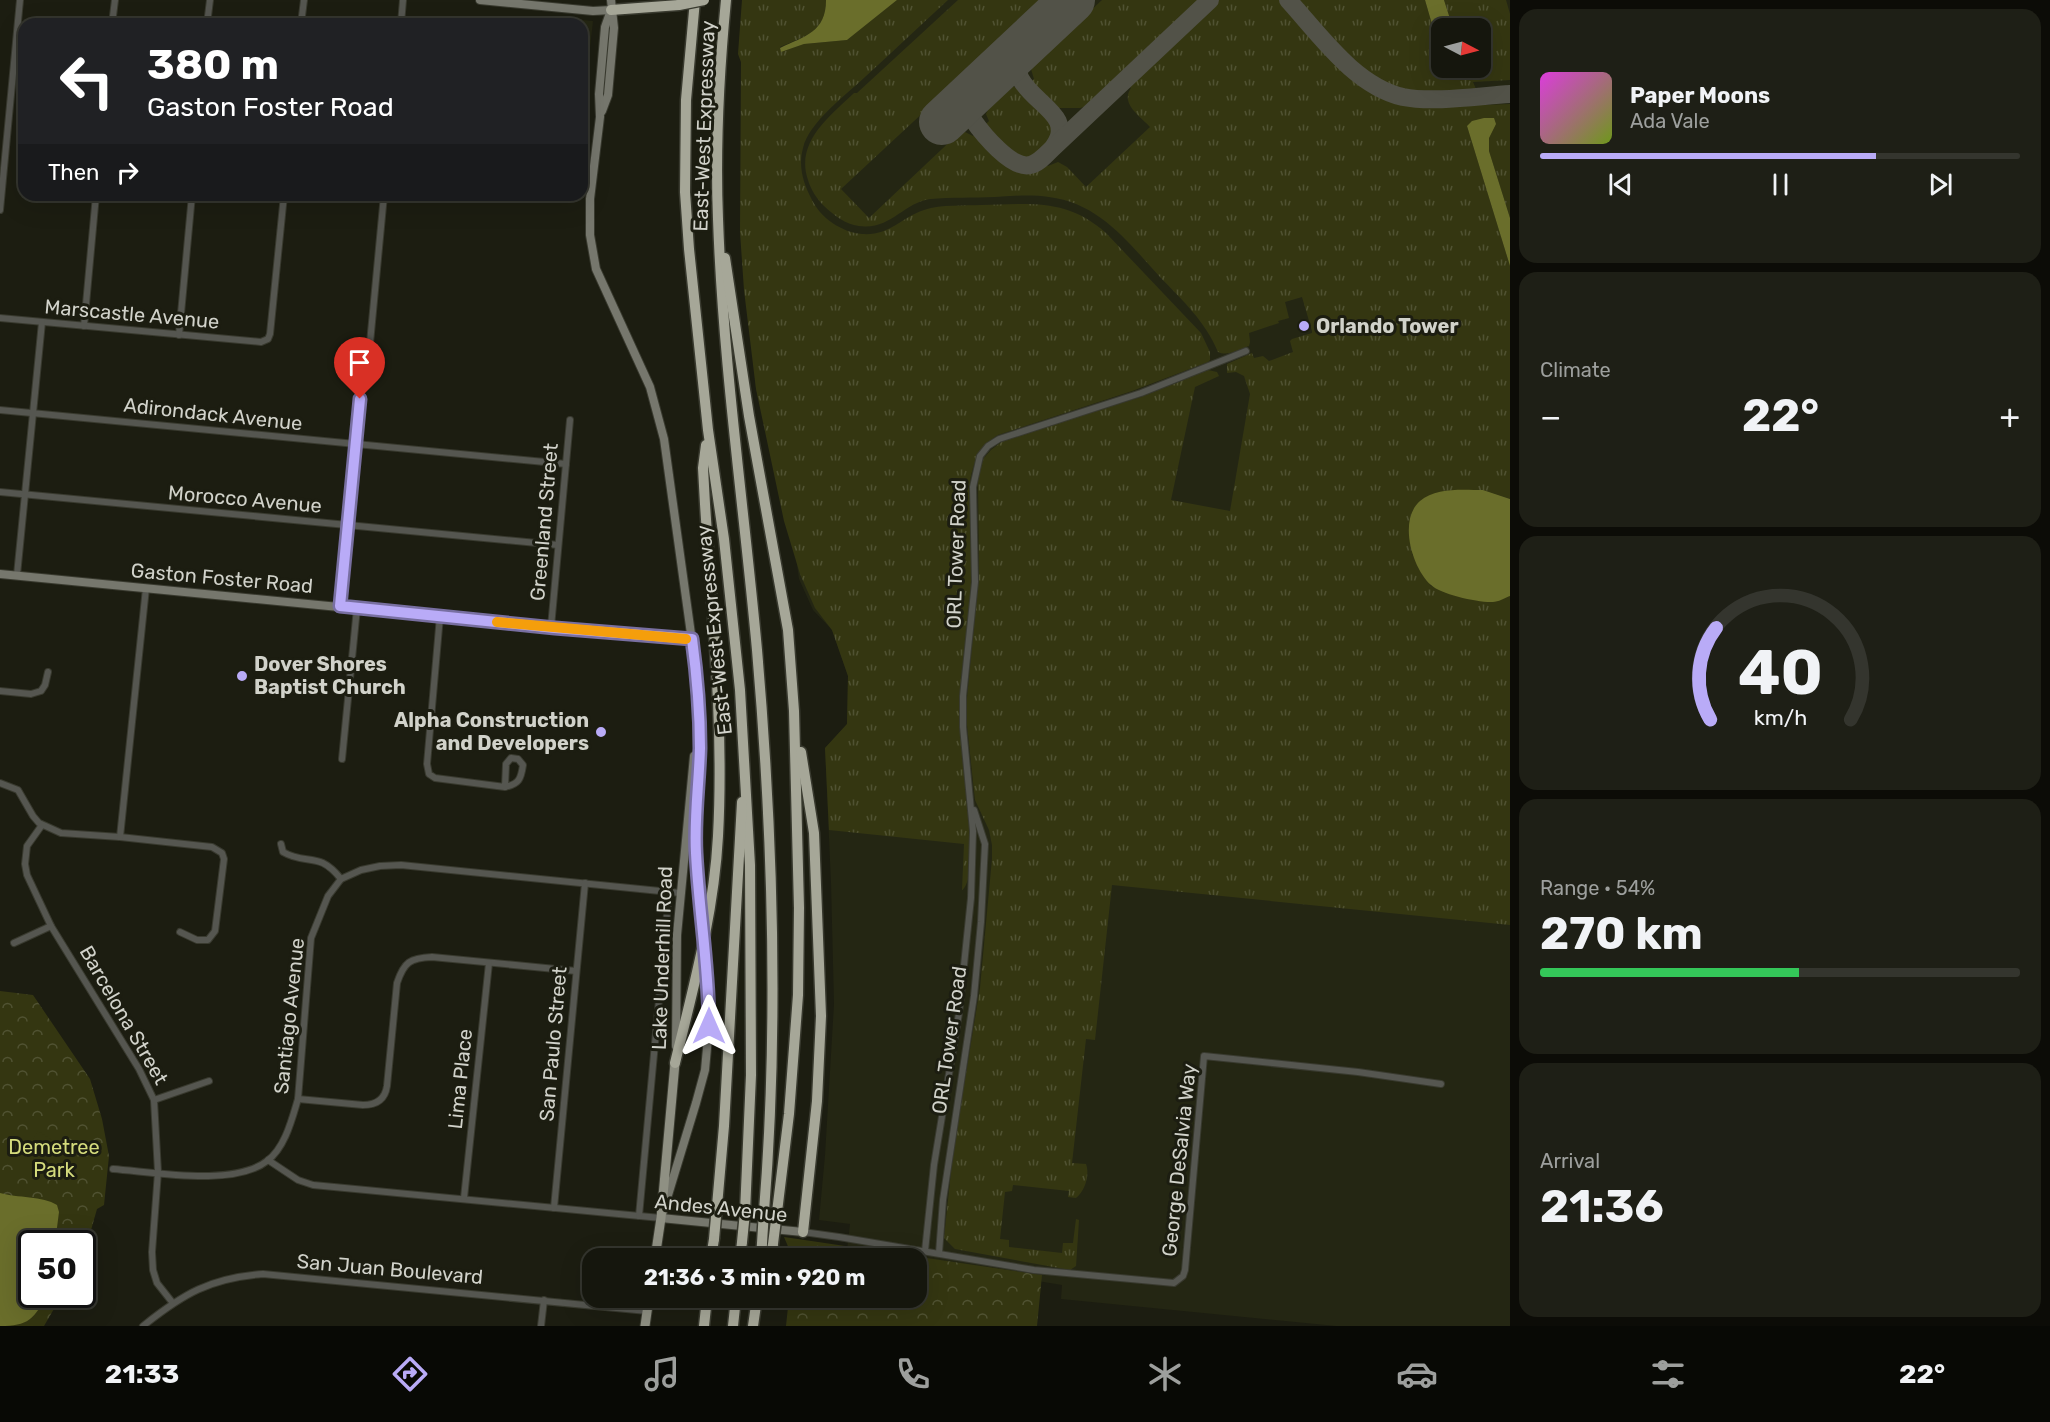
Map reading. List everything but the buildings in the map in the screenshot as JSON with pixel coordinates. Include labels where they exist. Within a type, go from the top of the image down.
[{"type":"highway","name":"East-West Expressway","points":[[695,0],[687,100],[685,192],[694,309],[740,690],[750,865],[751,1075],[741,1248]]},
{"type":"highway","points":[[611,5],[679,5],[705,0]]},
{"type":"highway","name":"East-West Expressway","points":[[726,0],[718,105],[717,216],[721,289],[758,658],[771,886],[772,1049],[771,1110],[764,1211],[767,1244],[765,1248]]},
{"type":"highway","points":[[717,216],[734,307],[749,416],[786,619],[794,711],[800,908],[798,995],[789,1114],[777,1212],[767,1244],[768,1248]]},
{"type":"highway","points":[[675,1064],[712,898],[718,837],[719,722],[703,468],[708,430]]},
{"type":"highway","points":[[794,711],[814,833],[821,1005],[818,1090],[803,1232]]},
{"type":"highway","points":[[713,1248],[724,1126],[740,819],[745,777]]},
{"type":"highway","points":[[704,1326],[706,1308]]},
{"type":"highway","points":[[733,1326],[735,1308]]},
{"type":"highway","points":[[753,1326],[756,1308]]},
{"type":"main road","points":[[480,0],[593,11],[611,5]]},
{"type":"main road","name":"Lake Underhill Road","points":[[611,5],[605,27],[599,94],[600,117],[590,199],[590,235],[596,269],[650,387],[664,439],[700,699],[700,751],[695,819],[708,976],[709,1026],[705,1070],[661,1218]]},
{"type":"main road","name":"Gaston Foster Road","points":[[0,574],[692,639]]},
{"type":"main road","name":"Lake Underhill Road","points":[[656,1248],[675,1064],[680,893],[700,699]]},
{"type":"main road","name":"Andes Avenue","points":[[661,1218],[803,1232]]},
{"type":"main road","points":[[645,1326],[647,1308]]},
{"type":"street","points":[[18,18],[20,0]]},
{"type":"street","points":[[113,18],[115,0]]},
{"type":"street","points":[[208,18],[210,0]]},
{"type":"street","points":[[302,18],[304,0]]},
{"type":"street","points":[[401,18],[403,0]]},
{"type":"street","points":[[0,210],[18,21]]},
{"type":"street","points":[[84,326],[95,201]]},
{"type":"street","points":[[179,334],[191,201]]},
{"type":"street","name":"Marscastle Avenue","points":[[0,318],[261,342],[268,339],[270,334],[283,201]]},
{"type":"street","points":[[340,606],[360,399],[370,344],[383,201]]},
{"type":"street","points":[[17,575],[42,322]]},
{"type":"street","name":"ORL Tower Road","points":[[925,1248],[934,1165],[962,990],[971,898],[973,842],[963,727],[963,696],[975,582],[973,487],[980,456],[988,446],[999,439],[1141,393],[1246,351]]},
{"type":"street","name":"Adirondack Avenue","points":[[0,410],[566,464]]},
{"type":"street","name":"Greenland Street","points":[[551,627],[570,420]]},
{"type":"street","name":"Morocco Avenue","points":[[0,492],[558,545]]},
{"type":"street","points":[[120,837],[146,588]]},
{"type":"street","points":[[342,759],[357,608]]},
{"type":"street","points":[[440,616],[427,764],[429,774],[435,778],[505,787],[515,785],[520,779],[523,765],[518,759],[511,758],[506,764],[505,787]]},
{"type":"street","points":[[0,691],[31,694],[40,691],[45,685],[48,672]]},
{"type":"street","points":[[0,783],[18,790],[33,816],[42,825],[61,833],[212,847],[222,853],[224,859],[215,931],[208,940],[198,940],[180,932]]},
{"type":"street","name":"ORL Tower Road","points":[[939,1253],[951,1141],[974,996],[982,900],[985,844],[970,798]]},
{"type":"street","name":"Barcelona Street","points":[[42,825],[27,846],[25,864],[27,875],[51,926],[139,1069],[154,1100],[158,1172],[152,1252],[153,1270],[157,1283],[172,1302]]},
{"type":"street","points":[[281,844],[283,852],[290,856],[316,859],[327,864],[341,879],[361,870],[380,866],[401,866],[680,893]]},
{"type":"street","name":"Santiago Avenue","points":[[268,1160],[280,1144],[292,1120],[298,1099],[311,938],[328,896],[341,879]]},
{"type":"street","name":"San Paulo Street","points":[[554,1208],[585,883]]},
{"type":"street","name":"Lake Underhill Road","points":[[639,1216],[669,892]]},
{"type":"street","points":[[971,898],[982,900]]},
{"type":"street","points":[[14,943],[51,926]]},
{"type":"street","points":[[298,1099],[371,1105],[379,1102],[386,1094],[397,983],[407,963],[418,958],[432,957],[576,971]]},
{"type":"street","name":"Lima Place","points":[[464,1198],[489,963]]},
{"type":"street","points":[[953,1049],[966,1051]]},
{"type":"street","name":"George DeSalvia Way","points":[[1174,1283],[1183,1276],[1185,1270],[1204,1056],[1358,1072],[1441,1084]]},
{"type":"street","points":[[154,1100],[209,1081]]},
{"type":"street","points":[[113,1169],[223,1176],[242,1172],[268,1160]]},
{"type":"street","name":"Andes Avenue","points":[[268,1160],[298,1180],[313,1185],[661,1218]]},
{"type":"street","name":"Andes Avenue","points":[[803,1232],[906,1248]]},
{"type":"street","name":"Andes Avenue","points":[[927,1251],[1034,1270],[1174,1283]]},
{"type":"street","name":"San Juan Boulevard","points":[[143,1326],[172,1302],[200,1288],[228,1279],[262,1274],[646,1311]]},
{"type":"street","points":[[541,1326],[544,1300]]},
{"type":"shaded area","points":[[771,0],[1510,0],[1510,1326],[1336,1326],[1061,1299],[1062,1285],[927,1263],[927,1248],[847,1248],[850,1224],[819,1220],[834,1004],[825,748],[847,724],[848,676],[832,630],[813,610],[799,579],[791,521],[756,389],[744,264]]},
{"type":"shaded area","points":[[826,0],[897,0],[847,40],[804,44],[781,52],[780,48],[806,36],[818,26],[825,11]]},
{"type":"shaded area","points":[[1425,0],[1444,0],[1450,18],[1431,18],[1431,21]]},
{"type":"shaded area","points":[[588,20],[593,21],[588,66]]},
{"type":"shaded area","points":[[1494,118],[1496,124],[1489,138],[1489,151],[1510,218],[1510,266],[1467,126],[1472,121]]},
{"type":"shaded area","points":[[1483,490],[1510,499],[1510,596],[1495,602],[1460,597],[1443,592],[1431,585],[1418,567],[1410,544],[1410,520],[1413,509],[1420,501],[1442,491]]},
{"type":"shaded area","points":[[0,1193],[51,1202],[57,1205],[59,1212],[57,1230],[18,1230],[18,1308],[39,1308],[24,1323],[0,1326]]},
{"type":"green space","points":[[742,0],[826,0],[825,11],[818,26],[806,36],[780,47],[781,52],[804,44],[847,40],[897,0],[948,0],[829,110],[807,138],[802,155],[802,174],[816,207],[832,223],[854,233],[872,234],[888,229],[916,213],[931,208],[1032,204],[1063,208],[1091,222],[1106,233],[1201,333],[1210,352],[1208,362],[1132,391],[998,435],[982,449],[976,460],[970,481],[973,565],[961,714],[971,850],[967,882],[962,890],[964,844],[829,830],[825,748],[847,724],[848,676],[832,630],[815,608],[800,574],[784,521],[756,389],[744,290],[740,232],[741,62],[738,54]]},
{"type":"green space","points":[[958,0],[1044,0],[841,189],[869,218],[960,132],[973,136],[976,133],[998,158],[1014,169],[1034,170],[1045,164],[1048,166],[1058,162],[1067,167],[1086,187],[1150,127],[1130,104],[1128,94],[1131,88],[1128,85],[1219,0],[1280,0],[1320,45],[1351,75],[1385,97],[1413,104],[1482,101],[1485,105],[1510,104],[1510,218],[1489,151],[1489,138],[1467,126],[1510,266],[1510,499],[1483,490],[1412,554],[1431,586],[1493,602],[1510,596],[1510,925],[1112,885],[1095,1040],[1086,1039],[1072,1163],[1086,1164],[1086,1182],[1076,1198],[1068,1197],[1069,1191],[1013,1185],[1012,1191],[1005,1192],[1000,1239],[1009,1240],[1009,1247],[1062,1253],[1063,1243],[1073,1243],[1076,1219],[1079,1220],[1076,1266],[1070,1270],[955,1249],[944,1238],[953,1153],[980,988],[992,859],[989,830],[975,800],[967,725],[967,698],[979,574],[978,475],[984,458],[1004,440],[1141,397],[1208,370],[1217,372],[1219,376],[1195,387],[1171,500],[1230,511],[1250,394],[1244,376],[1236,372],[1227,373],[1227,364],[1252,353],[1254,358],[1263,356],[1269,361],[1293,352],[1290,341],[1312,333],[1312,331],[1302,297],[1285,302],[1289,318],[1249,333],[1249,346],[1230,353],[1218,352],[1207,331],[1193,312],[1124,238],[1098,216],[1067,201],[1028,195],[930,199],[912,205],[880,224],[870,226],[849,223],[824,206],[811,187],[805,166],[806,154],[817,131],[854,93],[857,93]]},
{"type":"green space","points":[[1102,0],[1202,0],[1090,105],[1080,108],[1055,108],[1031,82],[1034,79],[1031,69]]},
{"type":"green space","points":[[1296,0],[1425,0],[1431,21],[1431,78],[1491,78],[1491,18],[1450,18],[1444,0],[1506,0],[1510,14],[1510,80],[1473,82],[1476,89],[1416,91],[1388,85],[1361,69]]},
{"type":"green space","points":[[1012,86],[1023,92],[1036,105],[1055,130],[1049,143],[1043,149],[1025,158],[1011,154],[985,125],[989,121],[986,114],[991,103]]},
{"type":"green space","name":"Demetree Park","points":[[0,991],[33,995],[90,1079],[102,1119],[109,1156],[104,1205],[97,1209],[91,1230],[18,1230],[18,1308],[54,1308],[44,1326],[0,1326]]},
{"type":"green space","points":[[38,1131],[63,1147],[54,1160],[30,1144]]},
{"type":"green space","points":[[784,1237],[859,1248],[789,1248]]},
{"type":"green space","points":[[927,1258],[1042,1275],[1037,1326],[786,1326],[788,1308],[927,1308]]},
{"type":"taxiway","points":[[981,86],[972,102],[973,120],[1006,156],[1023,165],[1034,164],[1210,0]]},
{"type":"taxiway","points":[[1288,0],[1339,58],[1369,82],[1386,91],[1415,99],[1510,94]]},
{"type":"taxiway","points":[[1022,47],[1017,64],[1020,78],[1028,90],[1050,110],[1058,121],[1060,132],[1054,146]]},
{"type":"runway","points":[[942,122],[1072,0]]},
{"type":"slow traffic","points":[[497,622],[686,639]]},
{"type":"place","name":"Orlando Tower","points":[[1304,326]]},
{"type":"place","name":"Dover Shores Baptist Church","points":[[242,676]]},
{"type":"place","name":"Alpha Construction and Developers","points":[[601,732]]},
{"type":"route","points":[[360,399],[340,606],[555,628],[692,639],[700,699],[700,751],[695,819],[696,855],[708,976],[709,1026]]}]
